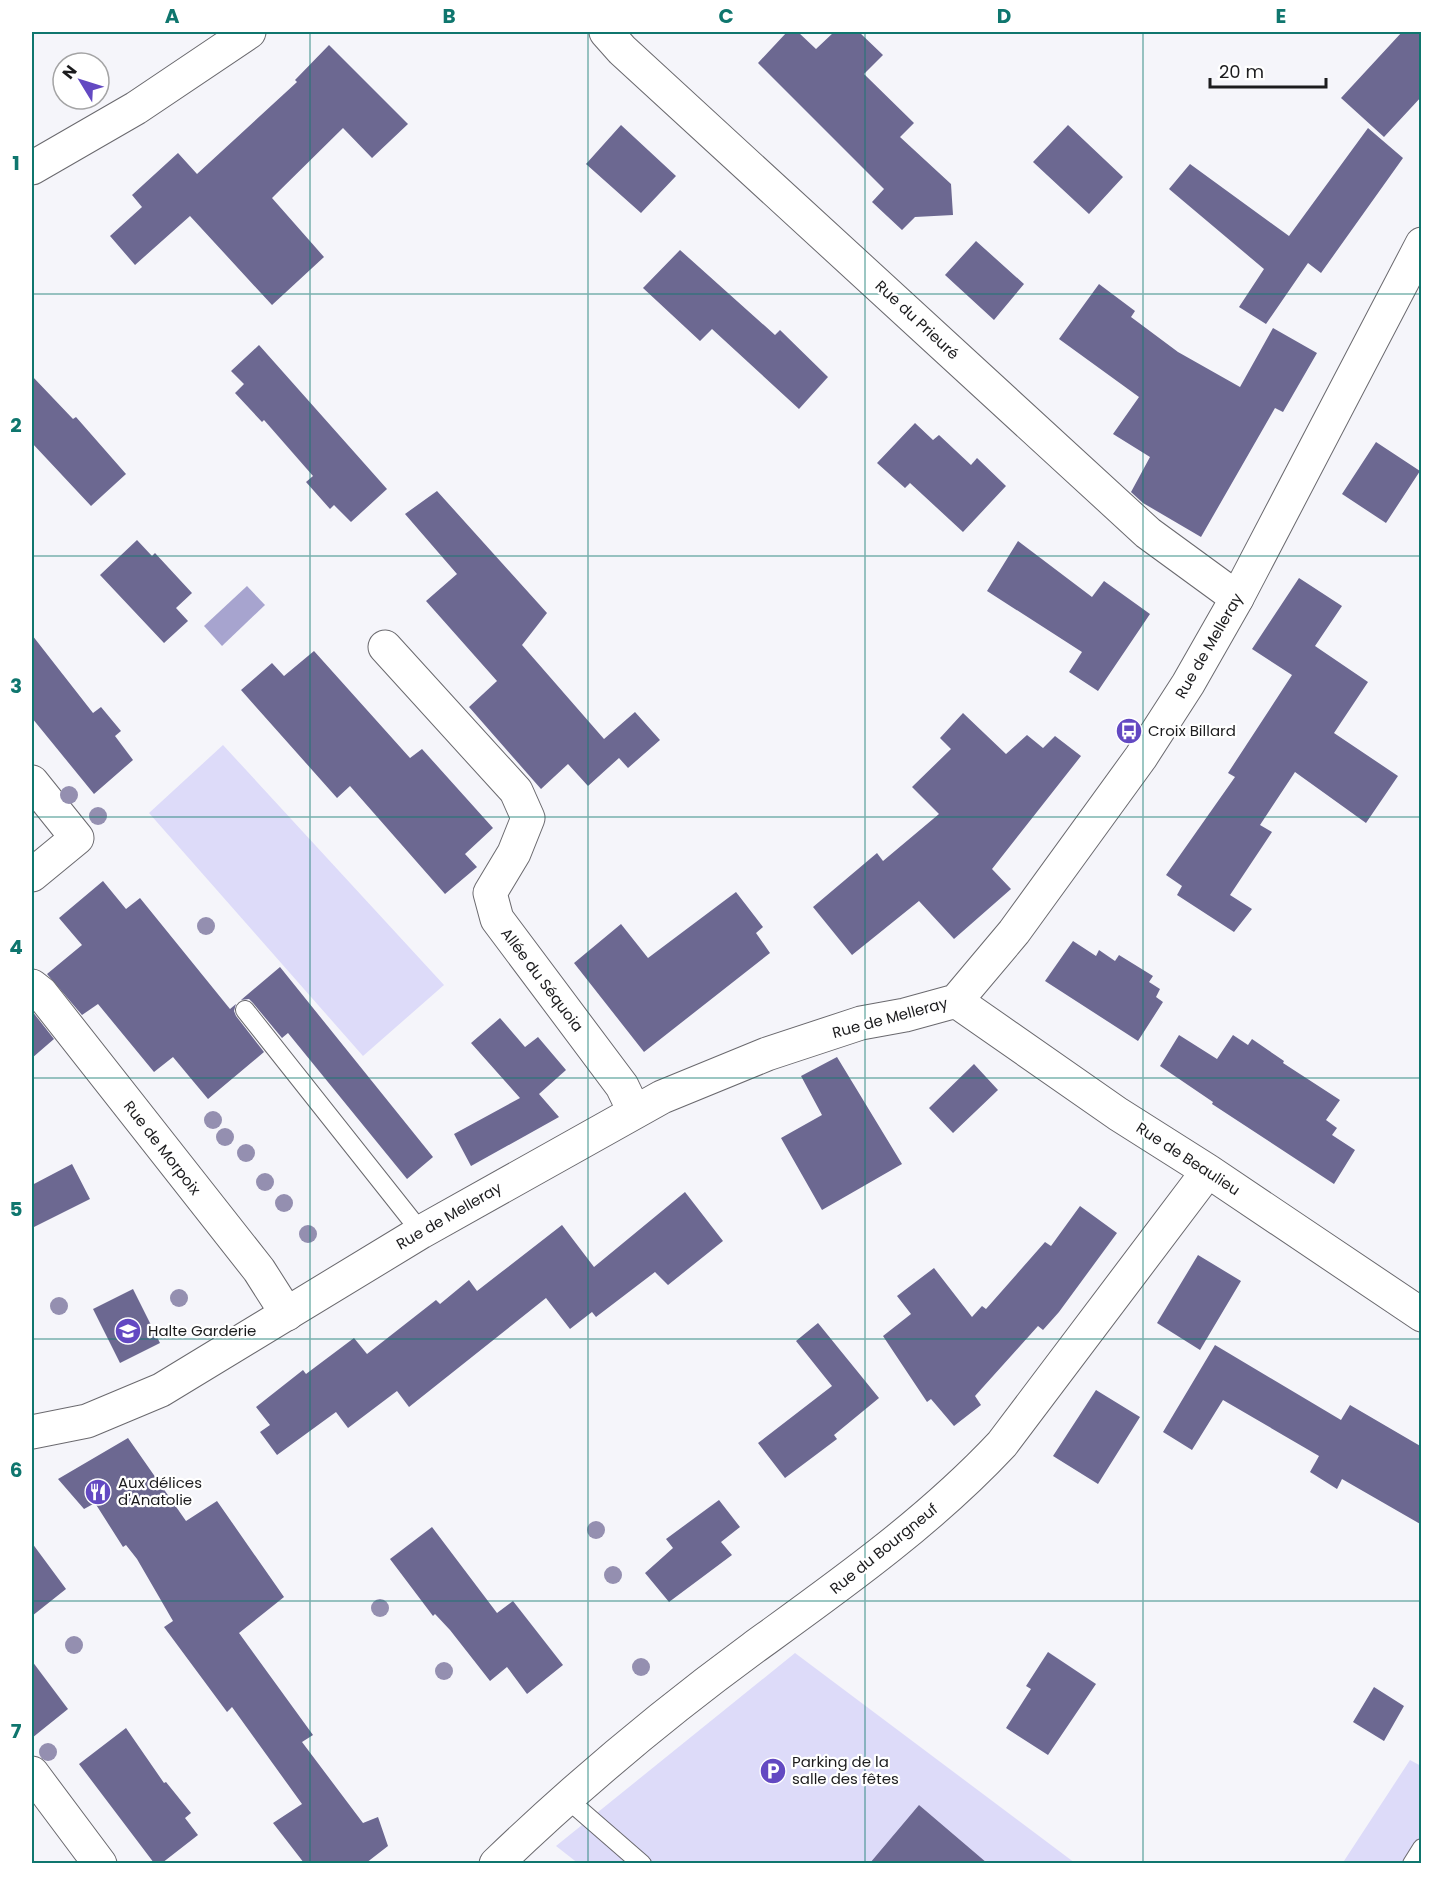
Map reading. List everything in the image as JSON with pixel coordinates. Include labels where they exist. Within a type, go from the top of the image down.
[{"type":"street","points":[[32,168],[136,108],[249,32]]},
{"type":"street","name":"Rue du Prieuré","points":[[606,32],[622,50],[1148,533],[1237,597]]},
{"type":"street","name":"Rue de Melleray","points":[[32,1432],[87,1421],[161,1390],[421,1232],[634,1111],[767,1054],[861,1023],[905,1015],[956,1001],[1014,932],[1141,757],[1188,684],[1237,597],[1422,244]]},
{"type":"street","name":"Allée du Séquoia","points":[[385,647],[516,792],[528,819],[514,853],[490,893],[497,919],[622,1086],[634,1111]]},
{"type":"street","points":[[32,782],[77,838],[32,875]]},
{"type":"street","name":"Rue de Morpoix","points":[[32,986],[41,993],[259,1270],[287,1314]]},
{"type":"street","name":"Rue de Beaulieu","points":[[956,1001],[1118,1114],[1208,1171],[1422,1315]]},
{"type":"street","name":"Rue du Bourgneuf","points":[[496,1863],[565,1797],[735,1662],[838,1587],[975,1474],[1002,1444],[1208,1171]]},
{"type":"street","points":[[32,1773],[100,1863]]},
{"type":"lane","points":[[244,1010],[421,1232]]},
{"type":"lane","points":[[565,1797],[642,1863]]},
{"type":"lane","points":[[1412,1863],[1422,1848]]},
{"type":"shaded area","points":[[247,586],[265,605],[222,646],[204,626]]},
{"type":"shaded area","points":[[223,745],[444,985],[363,1056],[149,813]]},
{"type":"shaded area","name":"Parking de la salle des fêtes","points":[[795,1653],[1075,1863],[579,1864],[556,1846]]},
{"type":"shaded area","points":[[1410,1760],[1421,1766],[1421,1863],[1342,1864]]},
{"type":"building","points":[[787,32],[798,32],[816,49],[834,32],[859,32],[883,55],[864,74],[914,123],[900,137],[951,184],[953,215],[915,217],[902,230],[872,202],[884,189],[758,63]]},
{"type":"building","points":[[1402,32],[1422,32],[1422,96],[1384,137],[1341,98]]},
{"type":"building","points":[[329,45],[408,124],[372,158],[343,128],[272,198],[324,257],[272,305],[190,216],[135,265],[110,236],[142,207],[132,195],[178,153],[197,174],[297,82],[295,80]]},
{"type":"building","points":[[621,125],[676,176],[641,213],[586,164]]},
{"type":"building","points":[[1068,125],[1123,177],[1089,214],[1033,162]]},
{"type":"building","points":[[1368,128],[1403,158],[1321,273],[1308,263],[1266,324],[1239,307],[1264,269],[1169,189],[1190,164],[1289,236]]},
{"type":"building","points":[[976,241],[1024,284],[994,320],[945,275]]},
{"type":"building","points":[[680,250],[775,335],[780,330],[828,377],[799,409],[712,329],[700,341],[643,288]]},
{"type":"building","points":[[1099,284],[1135,311],[1131,317],[1178,352],[1240,387],[1273,328],[1317,353],[1283,412],[1275,408],[1201,537],[1143,503],[1131,492],[1150,457],[1113,434],[1139,397],[1059,339]]},
{"type":"building","points":[[259,345],[387,489],[351,522],[334,505],[330,509],[306,482],[313,476],[264,420],[262,422],[235,393],[244,384],[231,371]]},
{"type":"building","points":[[32,376],[73,419],[76,417],[126,474],[91,506],[32,443]]},
{"type":"building","points":[[915,423],[933,440],[939,435],[971,465],[977,458],[1006,486],[963,532],[910,483],[905,488],[877,463]]},
{"type":"building","points":[[1376,442],[1420,471],[1386,523],[1342,494]]},
{"type":"building","points":[[437,491],[547,613],[522,645],[604,739],[635,712],[660,740],[628,768],[619,758],[588,786],[568,764],[541,789],[469,707],[497,681],[426,601],[457,574],[405,514]]},
{"type":"building","points":[[137,540],[152,556],[155,553],[192,593],[176,608],[188,621],[164,643],[100,575]]},
{"type":"building","points":[[1018,541],[1092,597],[1104,581],[1150,614],[1098,691],[1069,672],[1082,652],[987,591]]},
{"type":"building","points":[[1299,578],[1342,606],[1315,646],[1368,682],[1334,733],[1398,776],[1366,823],[1295,772],[1260,825],[1272,832],[1230,895],[1252,909],[1234,932],[1177,895],[1182,886],[1166,875],[1235,777],[1228,773],[1292,675],[1252,649]]},
{"type":"building","points":[[32,635],[93,713],[101,707],[121,731],[115,736],[133,760],[94,794],[32,718]]},
{"type":"building","points":[[314,651],[410,758],[422,749],[493,828],[465,854],[477,867],[445,894],[350,786],[337,798],[241,690],[272,663],[284,676]]},
{"type":"building","points":[[963,713],[1006,754],[1027,735],[1043,748],[1055,736],[1081,756],[992,869],[1011,889],[954,939],[919,901],[852,955],[813,907],[877,853],[883,861],[939,814],[912,787],[951,749],[940,738]]},
{"type":"building","points":[[103,881],[126,909],[140,898],[230,1009],[236,1004],[234,1011],[236,1016],[264,1052],[208,1099],[173,1057],[154,1072],[98,1004],[82,1015],[47,974],[82,945],[59,918]]},
{"type":"building","points":[[736,892],[763,927],[756,933],[770,953],[644,1052],[574,963],[621,924],[648,958]]},
{"type":"building","points":[[1073,941],[1096,956],[1099,950],[1115,961],[1119,955],[1153,976],[1149,982],[1160,989],[1156,997],[1163,1002],[1138,1041],[1045,981]]},
{"type":"building","points":[[280,967],[433,1157],[407,1179],[288,1033],[282,1038],[249,999],[241,1000]]},
{"type":"building","points":[[32,1011],[54,1039],[32,1058]]},
{"type":"building","points":[[500,1018],[525,1047],[538,1037],[566,1070],[539,1094],[559,1117],[471,1166],[454,1134],[520,1098],[471,1043]]},
{"type":"building","points":[[1179,1035],[1217,1059],[1233,1035],[1248,1045],[1252,1039],[1284,1061],[1283,1063],[1340,1100],[1326,1120],[1337,1128],[1332,1135],[1355,1150],[1334,1184],[1212,1104],[1213,1102],[1160,1066]]},
{"type":"building","points":[[837,1057],[902,1164],[822,1210],[781,1138],[822,1115],[801,1076]]},
{"type":"building","points":[[974,1064],[998,1090],[953,1133],[929,1108]]},
{"type":"building","points":[[72,1164],[90,1199],[32,1228],[32,1185]]},
{"type":"building","points":[[685,1192],[723,1241],[668,1285],[655,1272],[596,1317],[592,1312],[570,1329],[546,1298],[409,1407],[397,1391],[348,1428],[336,1412],[277,1455],[260,1432],[270,1425],[256,1407],[303,1370],[306,1374],[354,1338],[367,1354],[436,1300],[440,1304],[469,1280],[477,1291],[562,1225],[594,1267]]},
{"type":"building","points":[[1080,1206],[1117,1233],[1059,1312],[1043,1330],[1038,1326],[975,1396],[981,1405],[954,1426],[931,1399],[927,1402],[883,1336],[911,1314],[897,1296],[934,1268],[972,1317],[982,1306],[986,1309],[1045,1242],[1051,1246]]},
{"type":"building","points":[[1198,1255],[1241,1281],[1200,1350],[1157,1323]]},
{"type":"building","points":[[133,1289],[160,1343],[120,1363],[93,1309]]},
{"type":"building","points":[[818,1323],[879,1398],[834,1435],[837,1439],[785,1478],[758,1443],[832,1386],[796,1341]]},
{"type":"building","points":[[1215,1345],[1341,1420],[1350,1405],[1422,1447],[1422,1525],[1342,1479],[1337,1489],[1310,1472],[1319,1456],[1223,1400],[1192,1450],[1163,1432]]},
{"type":"building","points":[[1096,1390],[1140,1417],[1098,1484],[1053,1456]]},
{"type":"building","points":[[128,1438],[186,1521],[217,1501],[284,1597],[239,1633],[313,1735],[302,1742],[363,1823],[378,1817],[388,1846],[366,1863],[304,1863],[273,1823],[302,1804],[232,1707],[227,1712],[164,1627],[173,1621],[137,1559],[126,1545],[123,1547],[95,1503],[84,1509],[58,1479]]},
{"type":"building","points":[[719,1500],[740,1527],[721,1542],[732,1555],[669,1602],[645,1573],[673,1548],[666,1539]]},
{"type":"building","points":[[432,1527],[497,1613],[513,1601],[563,1665],[527,1694],[507,1667],[490,1681],[450,1630],[435,1614],[433,1616],[390,1559]]},
{"type":"building","points":[[32,1543],[66,1589],[32,1616]]},
{"type":"building","points":[[1048,1652],[1096,1684],[1048,1755],[1006,1728],[1031,1689],[1026,1686]]},
{"type":"building","points":[[32,1661],[68,1709],[32,1738]]},
{"type":"building","points":[[1374,1687],[1404,1706],[1384,1741],[1353,1722]]},
{"type":"building","points":[[126,1728],[164,1783],[166,1782],[191,1813],[185,1818],[198,1835],[162,1863],[154,1863],[79,1764]]},
{"type":"building","points":[[919,1805],[987,1863],[870,1863]]},
{"type":"place","name":"Croix Billard","points":[[1129,731]]},
{"type":"place","name":"Halte Garderie","points":[[128,1331]]},
{"type":"place","name":"Aux délices d'Anatolie","points":[[98,1492]]},
{"type":"place","name":"Parking de la salle des fêtes","points":[[773,1771]]}]
